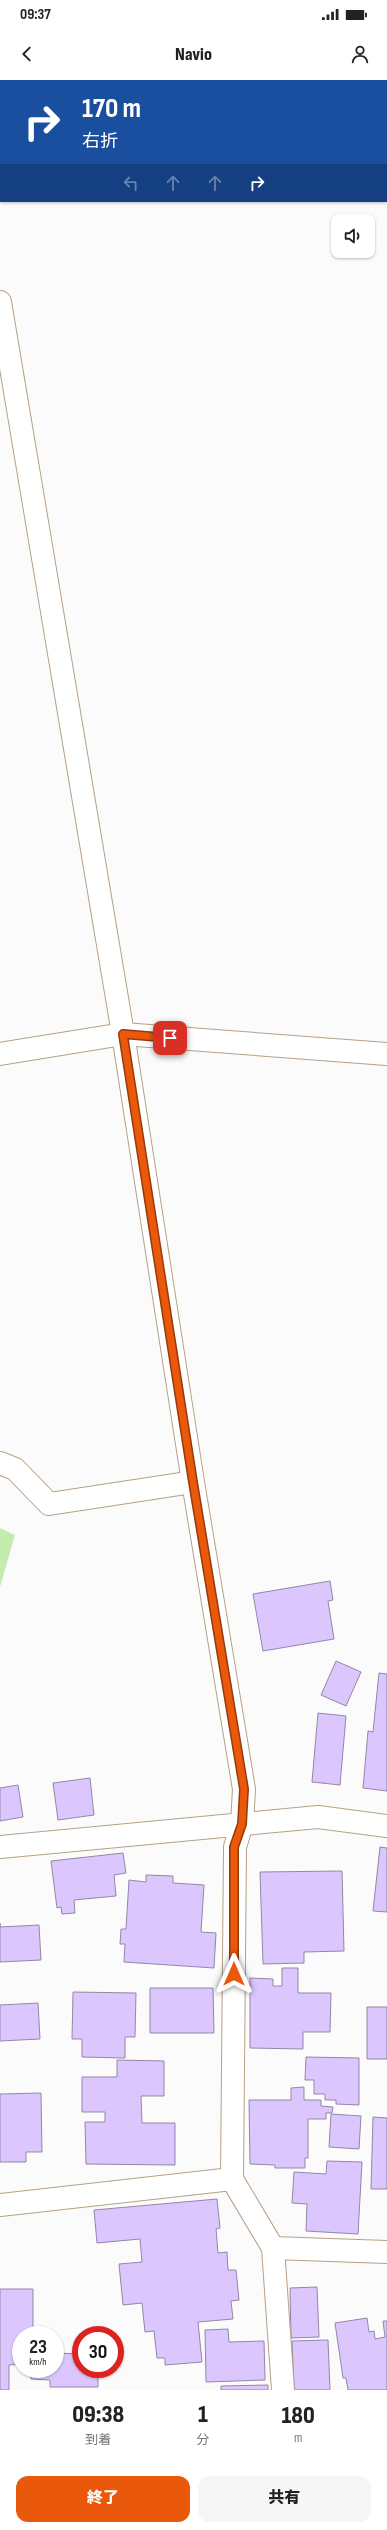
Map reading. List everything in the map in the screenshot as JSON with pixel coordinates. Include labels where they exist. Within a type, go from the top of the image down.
[{"type":"street","points":[[0,302],[123,1034],[193,1482],[244,1789],[242,1824],[234,1847],[232,2179],[273,2248],[283,2390]]},
{"type":"street","points":[[0,1054],[123,1034],[387,1054]]},
{"type":"street","points":[[0,1463],[15,1469],[49,1504],[193,1482]]},
{"type":"street","points":[[0,1847],[318,1817],[387,1826]]},
{"type":"street","points":[[0,2205],[232,2179]]},
{"type":"street","points":[[273,2248],[387,2252]]},
{"type":"green space","points":[[0,1528],[15,1535],[0,1587]]},
{"type":"building","points":[[330,1581],[333,1600],[328,1601],[334,1639],[263,1651],[253,1594]]},
{"type":"building","points":[[336,1661],[361,1672],[346,1706],[321,1695]]},
{"type":"building","points":[[379,1673],[387,1674],[387,1791],[363,1788],[368,1731],[373,1732]]},
{"type":"building","points":[[318,1713],[346,1716],[340,1785],[312,1782]]},
{"type":"building","points":[[90,1778],[94,1815],[58,1820],[53,1783]]},
{"type":"building","points":[[18,1785],[23,1817],[0,1821],[0,1788]]},
{"type":"building","points":[[380,1847],[387,1848],[387,1912],[373,1911]]},
{"type":"building","points":[[123,1853],[126,1873],[114,1875],[116,1896],[74,1900],[75,1913],[62,1914],[61,1907],[57,1908],[51,1861]]},
{"type":"building","points":[[342,1871],[344,1951],[304,1952],[304,1963],[263,1964],[260,1872]]},
{"type":"building","points":[[146,1875],[173,1876],[173,1883],[204,1885],[201,1932],[216,1933],[214,1968],[124,1962],[125,1944],[120,1944],[121,1929],[126,1929],[129,1880],[146,1882]]},
{"type":"building","points":[[39,1925],[41,1960],[0,1962],[0,1927]]},
{"type":"building","points":[[282,1968],[298,1968],[298,1993],[331,1993],[330,2032],[303,2032],[303,2049],[250,2048],[250,1978],[273,1979],[273,1986],[282,1986]]},
{"type":"building","points":[[150,1988],[213,1988],[214,2033],[150,2033]]},
{"type":"building","points":[[73,1992],[136,1993],[135,2037],[125,2037],[125,2058],[82,2057],[82,2039],[72,2039]]},
{"type":"building","points":[[38,2003],[40,2039],[0,2041],[0,2005]]},
{"type":"building","points":[[367,2007],[387,2007],[387,2059],[367,2059]]},
{"type":"building","points":[[306,2057],[359,2058],[359,2105],[336,2104],[336,2100],[325,2100],[325,2094],[314,2094],[314,2080],[305,2080]]},
{"type":"building","points":[[117,2060],[164,2061],[164,2096],[141,2096],[142,2123],[175,2123],[175,2165],[86,2164],[85,2122],[105,2122],[105,2112],[82,2112],[82,2077],[117,2077]]},
{"type":"building","points":[[304,2087],[304,2100],[321,2100],[321,2106],[333,2107],[332,2113],[326,2113],[326,2119],[308,2119],[308,2158],[305,2158],[305,2168],[275,2168],[275,2165],[250,2164],[249,2100],[291,2100],[291,2088]]},
{"type":"building","points":[[41,2093],[42,2152],[26,2152],[26,2162],[0,2162],[0,2094]]},
{"type":"building","points":[[331,2114],[361,2116],[359,2149],[329,2147]]},
{"type":"building","points":[[373,2117],[387,2118],[387,2189],[371,2189]]},
{"type":"building","points":[[327,2161],[362,2162],[358,2234],[306,2231],[307,2204],[292,2203],[294,2172],[326,2174]]},
{"type":"building","points":[[217,2199],[220,2228],[216,2229],[218,2253],[227,2252],[228,2270],[236,2270],[239,2300],[231,2301],[233,2319],[198,2322],[202,2362],[165,2365],[165,2358],[157,2358],[154,2331],[145,2332],[142,2303],[123,2305],[119,2264],[142,2262],[140,2239],[97,2243],[94,2210]]},
{"type":"building","points":[[317,2287],[319,2337],[291,2338],[290,2288]]},
{"type":"building","points":[[0,2289],[33,2289],[33,2326],[12,2326],[12,2365],[9,2365],[9,2390],[0,2390]]},
{"type":"building","points":[[367,2318],[369,2332],[374,2331],[375,2339],[385,2337],[383,2321],[387,2321],[387,2390],[348,2390],[346,2378],[343,2378],[335,2323]]},
{"type":"building","points":[[228,2329],[229,2342],[264,2341],[265,2380],[206,2382],[205,2330]]},
{"type":"building","points":[[328,2340],[330,2390],[294,2390],[292,2341]]},
{"type":"building","points":[[64,2353],[72,2354],[72,2378],[98,2378],[98,2387],[50,2387],[50,2380],[31,2379],[64,2378]]},
{"type":"building","points":[[268,2385],[268,2390],[221,2390],[221,2386]]},
{"type":"route","points":[[170,1038],[123,1034],[193,1482],[244,1789],[242,1824],[234,1847],[234,1974]]}]
